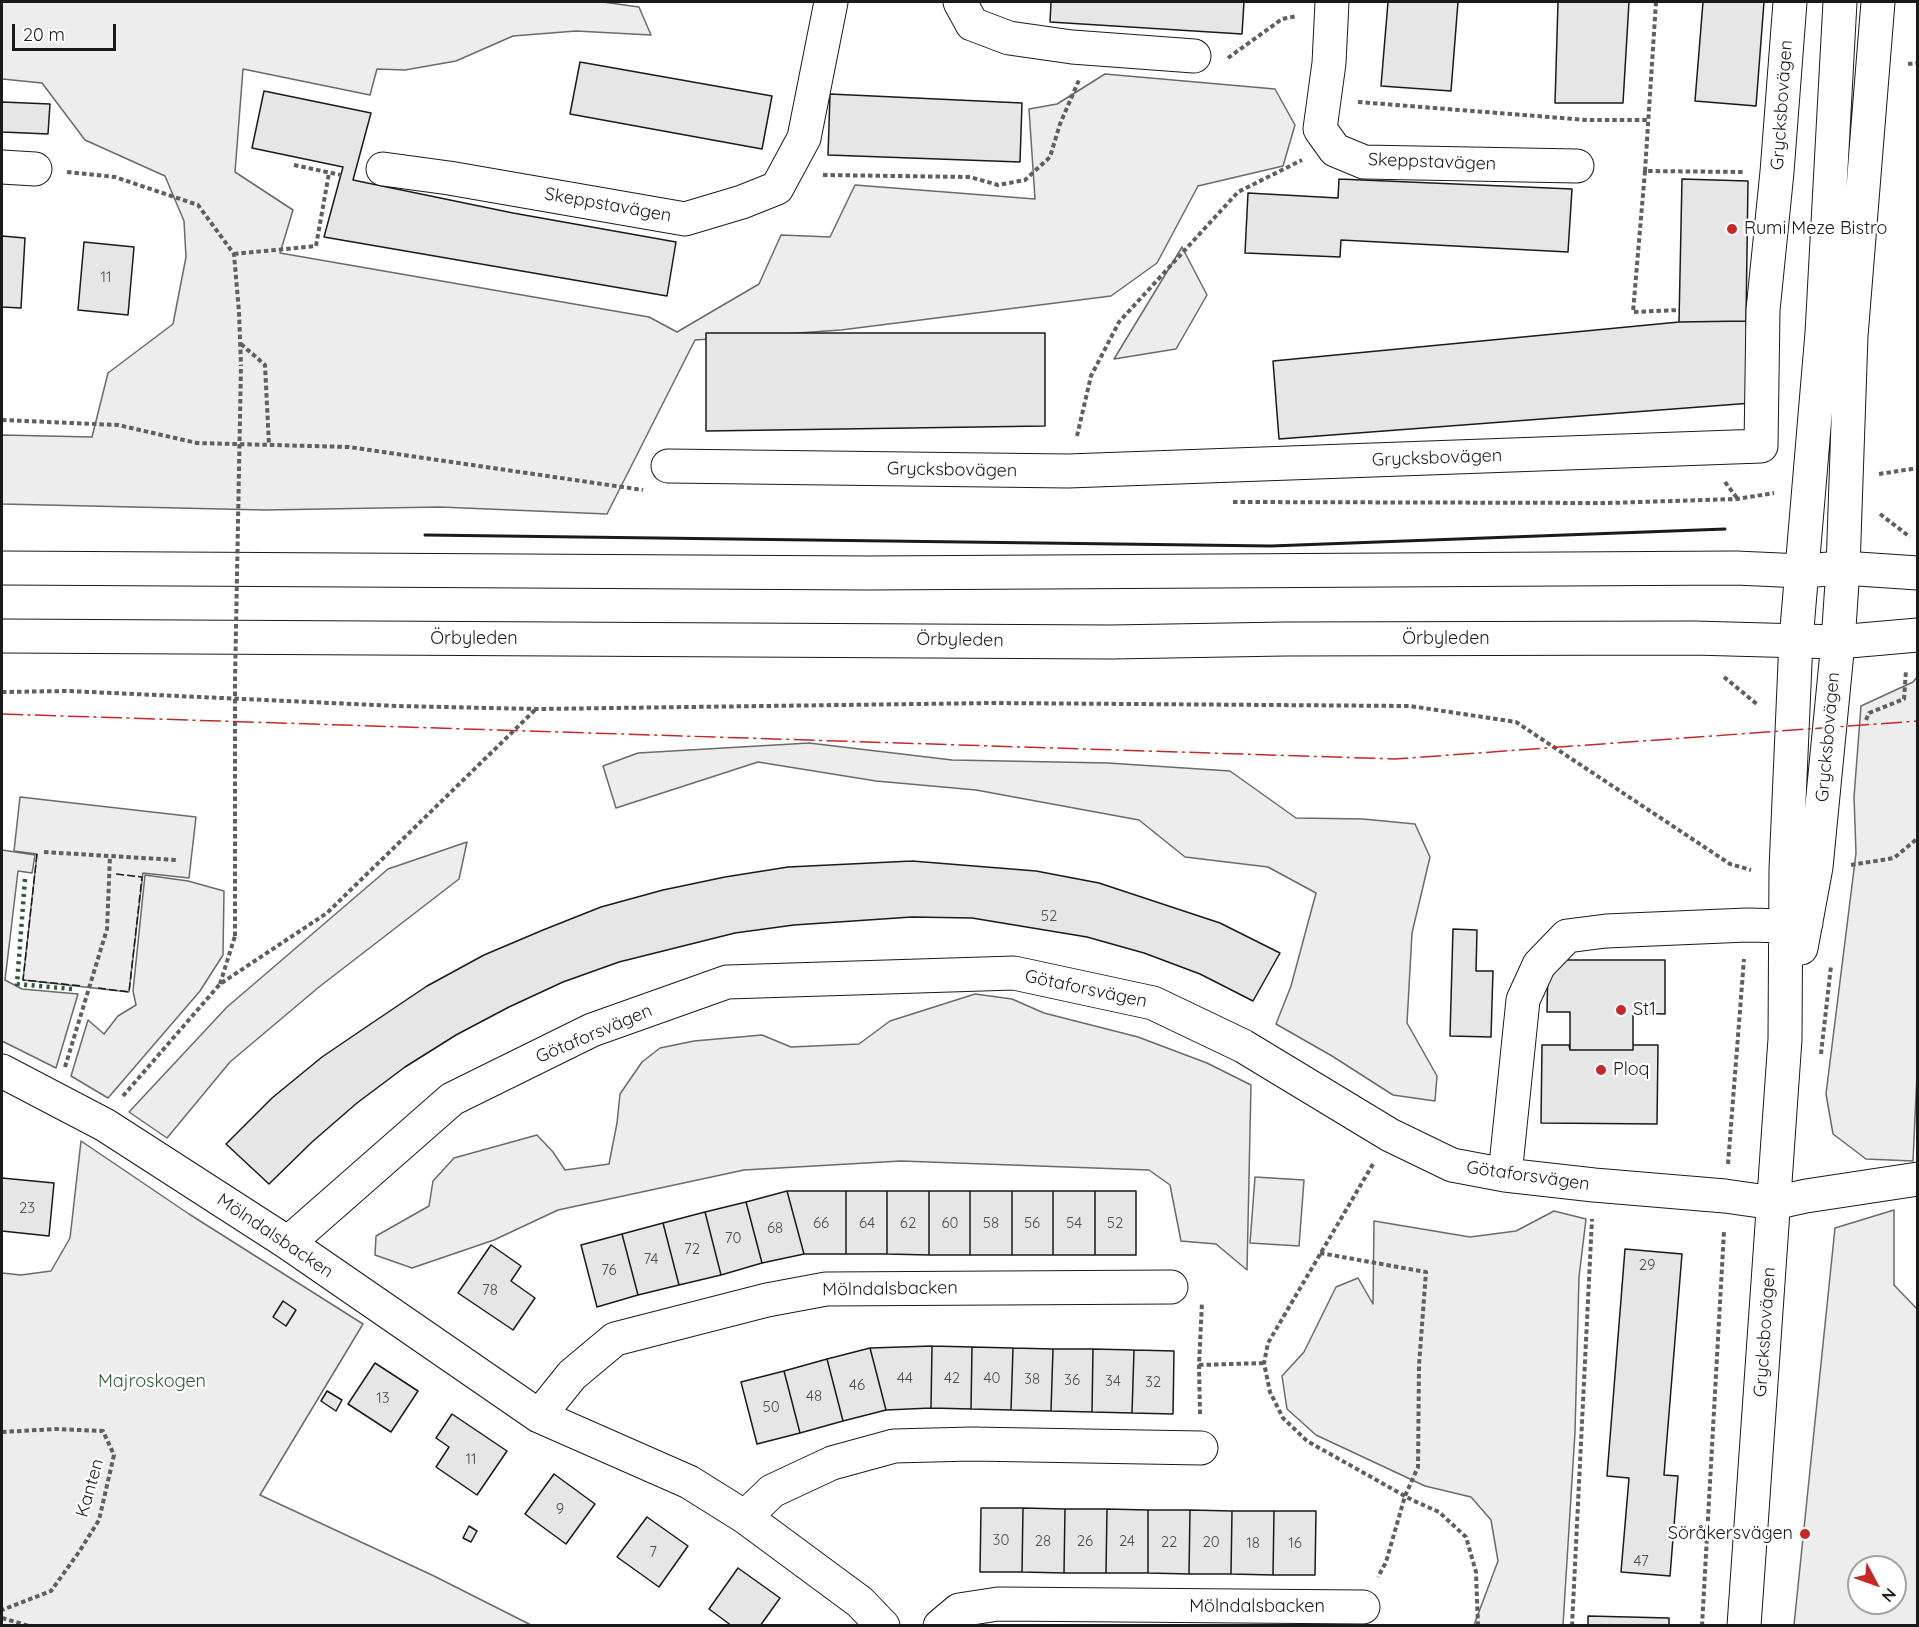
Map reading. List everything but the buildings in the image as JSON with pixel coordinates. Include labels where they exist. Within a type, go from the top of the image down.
[{"type":"street","name":"Skeppstavägen","points":[[383,169],[685,219],[742,202],[777,188],[804,138],[831,2]]},
{"type":"street","points":[[960,2],[972,24],[1009,38],[1090,49],[1194,56]]},
{"type":"street","points":[[1331,145],[1320,129],[1332,2]]},
{"type":"street","name":"Grycksbovägen","points":[[668,466],[1068,471],[1761,446],[1763,310],[1777,172],[1790,2]]},
{"type":"street","name":"Grycksbovägen","points":[[1796,925],[1786,869],[1796,640],[1822,333],[1840,2]]},
{"type":"street","name":"Grycksbovägen","points":[[1744,1626],[1785,1039],[1796,925],[1816,867],[1838,642],[1843,568],[1851,336],[1878,2]]},
{"type":"street","name":"Skeppstavägen","points":[[1331,145],[1335,150],[1364,162],[1577,166]]},
{"type":"street","points":[[2,167],[35,169]]},
{"type":"street","points":[[2,568],[868,573],[1736,568],[1802,571],[1843,568],[1917,573]]},
{"type":"street","name":"Örbyleden","points":[[2,636],[1112,642],[1285,639],[1838,642],[1913,636]]},
{"type":"street","points":[[1505,1175],[1523,1000],[1539,965],[1567,936],[1747,925],[1796,925]]},
{"type":"street","name":"Götaforsvägen","points":[[288,1243],[452,1099],[592,1030],[727,982],[1014,973],[1154,1003],[1243,1046],[1390,1135],[1452,1165],[1505,1175],[1725,1196],[1774,1203],[1917,1179]]},
{"type":"street","name":"Mölndalsbacken","points":[[2,1071],[98,1121],[288,1243],[539,1416],[689,1482],[746,1517],[860,1602],[883,1626]]},
{"type":"street","name":"Mölndalsbacken","points":[[539,1416],[572,1375],[615,1339],[767,1300],[826,1289],[1172,1287]]},
{"type":"street","points":[[746,1517],[772,1491],[832,1463],[894,1446],[972,1444],[1201,1448]]},
{"type":"street","name":"Mölndalsbacken","points":[[940,1626],[959,1610],[998,1604],[1363,1608]]},
{"type":"path","points":[[1656,2],[1645,171],[1632,312],[1679,310]]},
{"type":"path","points":[[1194,56],[1220,64],[1282,19]]},
{"type":"path","points":[[785,174],[970,177],[998,185],[1025,180],[1050,157],[1060,124],[1090,49]]},
{"type":"path","points":[[1908,64],[1917,63]]},
{"type":"path","points":[[1324,99],[1587,120],[1647,120]]},
{"type":"path","points":[[1068,471],[1091,376],[1119,322],[1238,192],[1331,145]]},
{"type":"path","points":[[294,165],[341,175]]},
{"type":"path","points":[[35,169],[116,177],[198,205],[234,254],[241,365],[235,681],[235,936],[220,984]]},
{"type":"path","points":[[1645,171],[1777,172]]},
{"type":"path","points":[[234,254],[316,246],[329,173]]},
{"type":"path","points":[[240,344],[265,364],[269,445]]},
{"type":"path","points":[[2,420],[118,425],[197,443],[349,447]]},
{"type":"path","points":[[1876,512],[1917,543]]},
{"type":"path","points":[[1865,723],[1869,713],[1904,699],[1913,636]]},
{"type":"path","points":[[2,692],[68,691],[397,706],[537,709],[992,703],[1410,706],[1516,722],[1730,864],[1755,871]]},
{"type":"path","points":[[98,1121],[128,1091],[220,984],[327,913],[537,709]]},
{"type":"path","points":[[1863,864],[1894,858],[1917,838]]},
{"type":"path","points":[[44,852],[176,860]]},
{"type":"path","points":[[55,1099],[107,929],[110,856]]},
{"type":"path","points":[[1702,1626],[1725,1196],[1747,925]]},
{"type":"path","points":[[1390,1135],[1268,1343],[1264,1363],[1270,1392],[1283,1418],[1307,1441],[1405,1496],[1439,1512],[1466,1537],[1476,1572],[1478,1626]]},
{"type":"path","points":[[1572,1626],[1594,1185]]},
{"type":"path","points":[[1320,1253],[1426,1272],[1419,1365],[1418,1467],[1405,1496],[1386,1562]]},
{"type":"path","points":[[1172,1287],[1186,1288],[1202,1296],[1199,1365],[1201,1448]]},
{"type":"path","points":[[1199,1365],[1264,1363]]},
{"type":"path","name":"Kanten","points":[[2,1431],[56,1429],[103,1431],[114,1455],[99,1520],[51,1591],[2,1610]]},
{"type":"path","points":[[2,1618],[29,1626]]},
{"type":"shaded area","points":[[2,2],[603,2],[639,7],[651,35],[576,31],[513,36],[456,61],[405,70],[377,69],[370,95],[243,69],[235,172],[293,210],[280,253],[649,317],[677,332],[759,284],[781,235],[830,237],[855,185],[1035,199],[1029,109],[1057,104],[1105,74],[1275,89],[1295,125],[1283,166],[1198,186],[1157,263],[1111,296],[841,330],[695,340],[607,514],[440,507],[265,510],[2,504],[2,435],[92,437],[108,373],[173,324],[186,257],[184,221],[165,176],[85,140],[42,83],[2,79]]},
{"type":"shaded area","points":[[1182,247],[1207,295],[1176,349],[1114,359]]},
{"type":"shaded area","points":[[1917,677],[1918,1052],[1913,1161],[1866,1159],[1833,1134],[1826,1094],[1856,853],[1854,797],[1861,706],[1913,682]]},
{"type":"shaded area","points":[[809,743],[952,760],[1108,763],[1230,771],[1296,818],[1363,819],[1415,824],[1430,857],[1412,933],[1407,1023],[1437,1076],[1435,1101],[1393,1095],[1276,1024],[1291,986],[1316,893],[1268,867],[1185,857],[1139,820],[976,790],[876,781],[758,762],[616,808],[603,766],[638,753]]},
{"type":"shaded area","points":[[20,797],[196,817],[189,878],[143,873],[129,992],[23,980],[37,854],[14,851]]},
{"type":"shaded area","points":[[467,842],[459,879],[319,987],[230,1062],[167,1138],[129,1112],[227,1007],[388,869]]},
{"type":"shaded area","points":[[2,850],[35,855],[32,873],[18,871],[5,980],[22,989],[78,994],[56,1068],[2,1041]]},
{"type":"shaded area","points":[[145,875],[188,881],[224,891],[223,955],[200,991],[108,1098],[71,1076],[88,1020],[104,1034],[118,1016],[136,1005],[133,991]]},
{"type":"shaded area","points":[[975,994],[1012,999],[1044,1013],[1138,1037],[1207,1063],[1251,1085],[1247,1270],[1216,1244],[1181,1241],[1170,1185],[1149,1170],[901,1161],[744,1170],[558,1210],[494,1240],[412,1268],[375,1255],[376,1236],[429,1206],[433,1181],[454,1158],[537,1135],[553,1152],[565,1170],[609,1164],[620,1094],[642,1062],[660,1048],[694,1041],[762,1035],[791,1047],[859,1044],[890,1021]]},
{"type":"shaded area","name":"Majroskogen","points":[[81,1141],[189,1214],[363,1324],[260,1495],[434,1576],[531,1625],[2,1625],[2,1273],[21,1275],[51,1271],[70,1238]]},
{"type":"shaded area","points":[[1255,1177],[1304,1180],[1299,1246],[1250,1243]]},
{"type":"shaded area","points":[[1894,1210],[1894,1285],[1917,1309],[1917,1625],[1794,1625],[1835,1228]]},
{"type":"shaded area","points":[[1554,1211],[1586,1219],[1579,1277],[1575,1432],[1563,1625],[1474,1625],[1498,1561],[1491,1520],[1471,1497],[1425,1486],[1316,1435],[1287,1409],[1282,1376],[1304,1352],[1336,1287],[1358,1278],[1373,1304],[1374,1221],[1470,1237],[1516,1231]]},
{"type":"hedge","points":[[25,879],[17,984],[72,989]]},
{"type":"fence","points":[[37,854],[23,980],[82,986]]},
{"type":"fence","points":[[98,988],[129,992],[142,877],[116,874]]},
{"type":"wall","points":[[425,535],[1271,546],[1725,529]]},
{"type":"power","points":[[2,714],[1395,759],[1918,721]]},
{"type":"place","name":"Rumi Meze Bistro","points":[[1732,229]]},
{"type":"place","name":"St1","points":[[1621,1010]]},
{"type":"place","name":"Ploq","points":[[1601,1070]]},
{"type":"place","name":"Söråkersvägen","points":[[1805,1534]]}]
